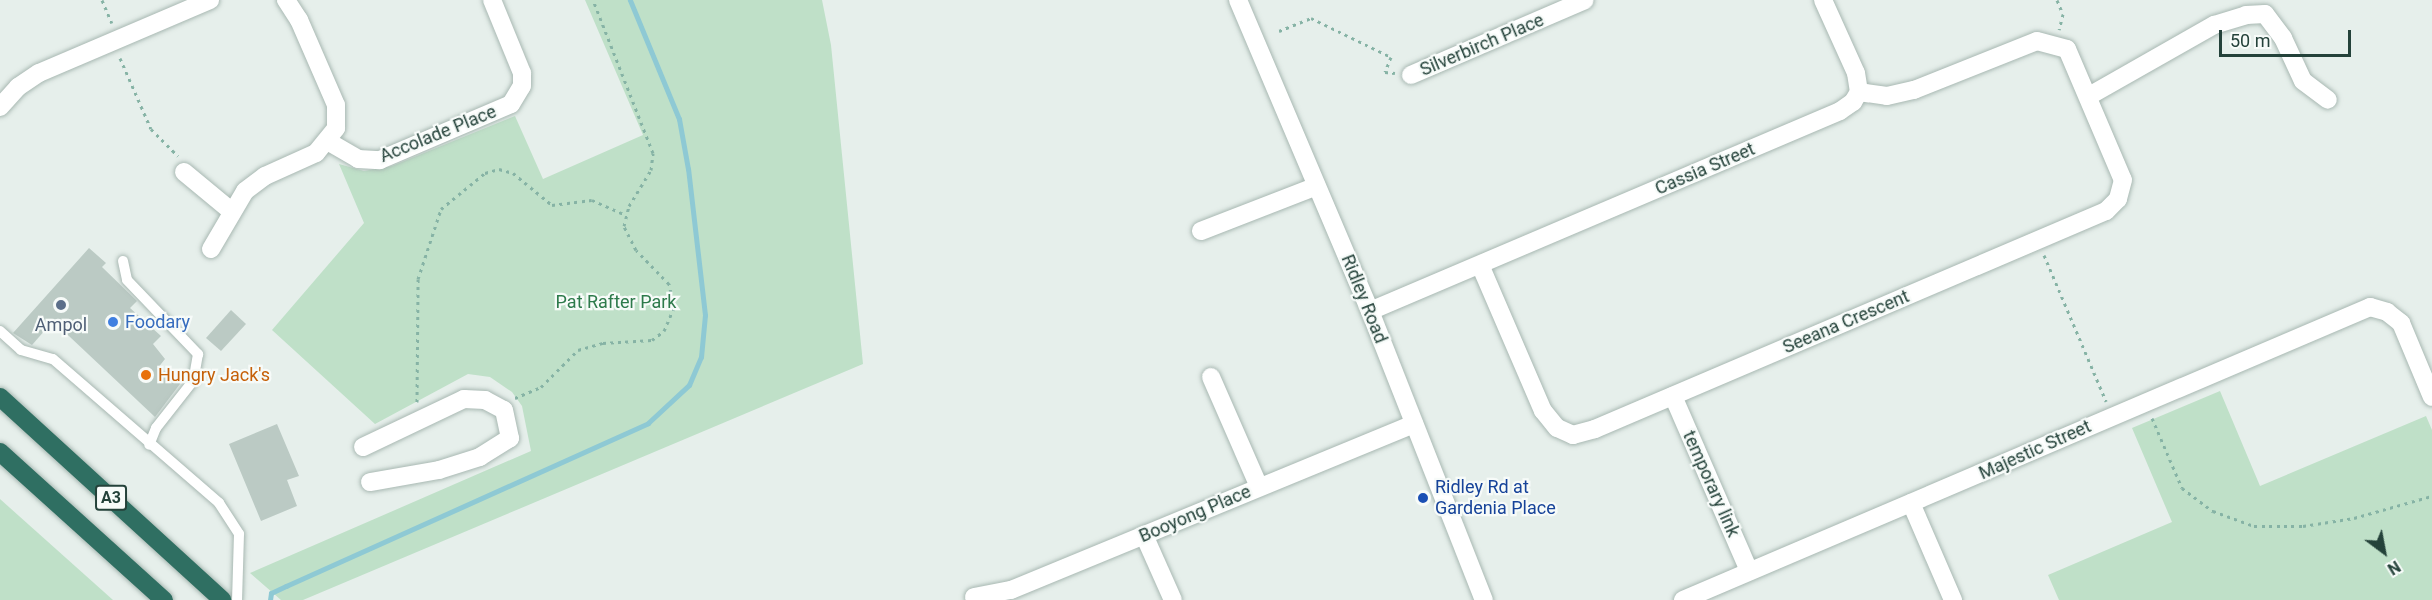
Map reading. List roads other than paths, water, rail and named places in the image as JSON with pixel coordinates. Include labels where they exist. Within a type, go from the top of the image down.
[{"type":"highway","name":"A3","points":[[0,397],[222,600]]},
{"type":"highway","name":"A3","points":[[0,452],[164,600]]},
{"type":"street","points":[[0,107],[18,87],[39,73],[210,0]]},
{"type":"street","points":[[211,249],[231,210],[253,183],[316,153],[329,142],[337,120],[336,105],[299,20],[286,0]]},
{"type":"street","name":"Accolade Place","points":[[329,142],[358,159],[380,160],[510,104],[522,86],[522,73],[492,0]]},
{"type":"street","name":"Ridley Road","points":[[1238,0],[1370,311],[1484,600]]},
{"type":"street","name":"Silverbirch Place","points":[[1411,75],[1585,0]]},
{"type":"street","points":[[1823,0],[1856,73],[1858,92]]},
{"type":"street","points":[[2089,96],[2214,25],[2246,15],[2265,14],[2283,38],[2303,81],[2328,100]]},
{"type":"street","name":"Seeana Crescent","points":[[1480,265],[1542,411],[1557,428],[1574,435],[1595,429],[2106,211],[2118,199],[2123,180],[2067,49],[2046,42],[1914,90],[1887,96],[1858,92]]},
{"type":"street","name":"Cassia Street","points":[[1370,311],[1840,111],[1858,92]]},
{"type":"street","points":[[184,172],[231,210]]},
{"type":"street","points":[[1201,231],[1317,186]]},
{"type":"street","name":"Majestic Street","points":[[1683,600],[2347,314],[2370,307],[2387,312],[2401,323],[2432,397]]},
{"type":"street","points":[[1211,377],[1258,487]]},
{"type":"street","name":"temporary link","points":[[1673,396],[1749,571]]},
{"type":"street","points":[[363,447],[421,417],[464,399],[495,404],[504,410],[510,438],[480,457],[439,470],[370,482]]},
{"type":"street","name":"Booyong Place","points":[[974,597],[1011,590],[1414,424]]},
{"type":"street","points":[[1911,503],[1953,600]]},
{"type":"street","points":[[1144,535],[1173,600]]},
{"type":"lane","points":[[123,261],[127,280],[198,354],[193,381],[156,428],[149,445]]},
{"type":"lane","points":[[0,331],[21,350],[53,359],[149,445],[219,502],[233,520],[241,551],[237,600]]},
{"type":"waterway","points":[[270,600],[271,593],[648,423],[689,385],[701,357],[705,315],[688,169],[679,119],[630,0]]},
{"type":"place","name":"Ampol","points":[[61,305]]},
{"type":"place","name":"Foodary","points":[[113,322]]},
{"type":"place","name":"Hungry Jack's","points":[[146,375]]},
{"type":"place","name":"Ridley Rd at Gardenia Place","points":[[1423,498]]},
{"type":"park label","name":"Pat Rafter Park","points":[[616,302]]}]
